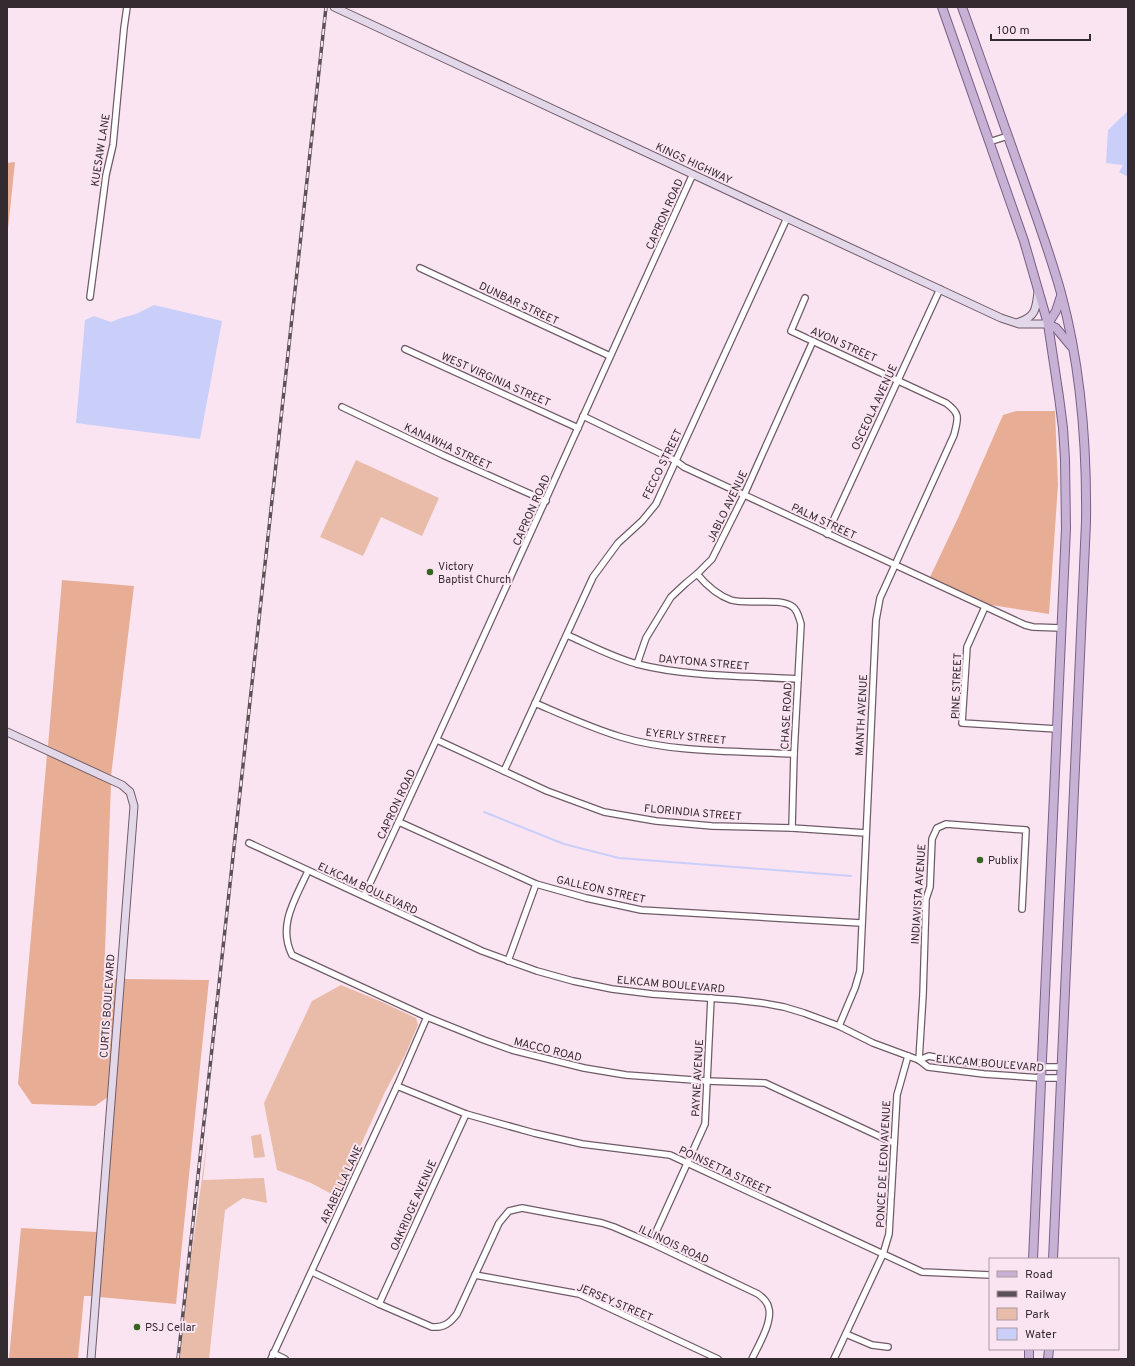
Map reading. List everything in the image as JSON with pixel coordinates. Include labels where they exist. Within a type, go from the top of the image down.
[{"type":"main road","points":[[942,7],[1024,241],[1048,324],[1059,397],[1065,459],[1066,528],[1034,1258]]},
{"type":"main road","points":[[962,7],[1008,136],[1061,294],[1073,349],[1084,428],[1086,507],[1053,1258]]},
{"type":"main road","points":[[1048,324],[1056,311],[1061,294]]},
{"type":"main road","points":[[1048,324],[1056,328],[1073,349]]},
{"type":"street","name":"KUESAW LANE","points":[[90,297],[106,175],[113,145],[124,28],[128,7]]},
{"type":"street","name":"KINGS HIGHWAY","points":[[334,7],[1001,318],[1016,323],[1048,324]]},
{"type":"street","points":[[989,142],[1008,136]]},
{"type":"street","name":"CAPRON ROAD","points":[[364,896],[546,501],[693,174]]},
{"type":"street","name":"FECCO STREET","points":[[504,771],[593,577],[618,543],[642,521],[656,504],[787,218]]},
{"type":"street","name":"DUNBAR STREET","points":[[420,268],[610,356]]},
{"type":"street","name":"OSCEOLA AVENUE","points":[[827,534],[940,289]]},
{"type":"street","points":[[1016,323],[1028,319],[1033,314],[1036,308],[1038,290]]},
{"type":"street","name":"AVON STREET","points":[[805,298],[791,331],[946,403],[954,409],[958,417]]},
{"type":"street","name":"JABLO AVENUE","points":[[637,664],[646,638],[671,597],[712,559],[744,495],[813,341]]},
{"type":"street","name":"WEST VIRGINIA STREET","points":[[405,349],[578,428]]},
{"type":"street","name":"KANAWHA STREET","points":[[342,407],[443,455],[546,501]]},
{"type":"street","name":"PALM STREET","points":[[583,416],[676,461],[684,467],[1025,625],[1034,627],[1062,628]]},
{"type":"street","name":"MANTH AVENUE","points":[[839,1026],[855,988],[860,971],[876,620],[880,598],[954,435],[958,417]]},
{"type":"street","name":"CHASE ROAD","points":[[697,574],[707,586],[721,596],[734,601],[785,603],[793,607],[798,614],[801,624],[794,754],[792,828]]},
{"type":"street","name":"PINE STREET","points":[[985,607],[967,646],[962,723],[1057,729]]},
{"type":"street","name":"DAYTONA STREET","points":[[567,635],[606,653],[637,664],[667,670],[798,679]]},
{"type":"street","name":"EYERLY STREET","points":[[535,703],[622,738],[660,746],[794,754]]},
{"type":"street","name":"CURTIS BOULEVARD","points":[[7,732],[122,785],[130,792],[134,806],[91,1359]]},
{"type":"street","name":"FLORINDIA STREET","points":[[437,740],[547,791],[604,812],[656,821],[712,826],[792,828],[866,833]]},
{"type":"street","name":"GALLEON STREET","points":[[399,822],[536,884],[586,898],[641,910],[861,923]]},
{"type":"street","name":"INDIAVISTA AVENUE","points":[[918,1060],[923,995],[926,899],[930,887],[932,839],[937,828],[946,824],[1026,830],[1022,909]]},
{"type":"street","name":"ELKCAM BOULEVARD","points":[[249,843],[482,951],[508,961],[573,981],[612,989],[652,994],[762,1003],[784,1007],[839,1026],[873,1042],[918,1060],[928,1067],[946,1070],[1042,1078],[1061,1078]]},
{"type":"street","name":"MACCO ROAD","points":[[308,871],[289,913],[286,926],[286,939],[292,955],[427,1017],[512,1050],[584,1068],[626,1074],[707,1081],[765,1083],[894,1143]]},
{"type":"street","points":[[508,961],[536,884]]},
{"type":"street","name":"PAYNE AVENUE","points":[[651,1243],[705,1124],[711,998]]},
{"type":"street","name":"ARABELLA LANE","points":[[272,1356],[312,1272],[427,1017]]},
{"type":"street","name":"PONCE DE LEON AVENUE","points":[[834,1359],[883,1254],[889,1234],[897,1095],[908,1056]]},
{"type":"street","name":"ELKCAM BOULEVARD","points":[[918,1060],[929,1056],[959,1062],[1042,1067],[1062,1066]]},
{"type":"street","name":"POINSETTA STREET","points":[[397,1086],[466,1114],[534,1133],[582,1144],[670,1155],[922,1272],[989,1275]]},
{"type":"street","name":"OAKRIDGE AVENUE","points":[[379,1304],[466,1114]]},
{"type":"street","name":"ILLINOIS ROAD","points":[[475,1276],[499,1223],[509,1211],[522,1208],[602,1223],[651,1243],[758,1294],[765,1300],[769,1308],[770,1316],[752,1359]]},
{"type":"street","points":[[312,1272],[379,1304],[432,1327],[438,1328],[452,1321],[457,1314],[475,1276]]},
{"type":"street","name":"JERSEY STREET","points":[[475,1276],[578,1294],[718,1359]]},
{"type":"street","points":[[846,1334],[872,1345],[888,1347]]},
{"type":"street","points":[[272,1356],[285,1359]]},
{"type":"green space","points":[[356,460],[439,498],[422,536],[381,517],[363,556],[320,537]]},
{"type":"green space","points":[[341,985],[416,1018],[418,1025],[405,1055],[385,1092],[337,1197],[311,1183],[277,1170],[264,1103],[312,1001]]},
{"type":"green space","points":[[208,1134],[203,1180],[264,1178],[267,1203],[243,1198],[225,1210],[209,1359],[180,1359],[185,1302]]},
{"type":"green space","points":[[261,1134],[265,1157],[254,1158],[251,1136]]},
{"type":"shaded area","points":[[15,162],[7,239],[7,163]]},
{"type":"shaded area","points":[[1016,411],[1055,411],[1058,485],[1049,614],[991,605],[930,577],[958,518],[1003,415]]},
{"type":"shaded area","points":[[62,580],[134,586],[111,776],[48,746]]},
{"type":"shaded area","points":[[47,754],[111,784],[104,979],[117,979],[108,1097],[95,1106],[32,1104],[18,1084]]},
{"type":"shaded area","points":[[124,979],[209,980],[176,1304],[99,1297]]},
{"type":"shaded area","points":[[21,1228],[97,1232],[92,1296],[84,1296],[78,1359],[9,1359]]},
{"type":"water","points":[[1128,111],[1128,177],[1119,172],[1123,165],[1106,163],[1108,130]]},
{"type":"water","points":[[154,305],[222,321],[200,439],[76,423],[85,320],[94,316],[111,322],[136,314]]},
{"type":"waterway","points":[[484,812],[564,844],[619,858],[851,876]]},
{"type":"railway","points":[[178,1359],[326,7]]},
{"type":"place","name":"Victory Baptist Church","points":[[430,572]]},
{"type":"place","name":"Publix","points":[[980,860]]},
{"type":"place","name":"PSJ Cellar","points":[[137,1327]]}]
